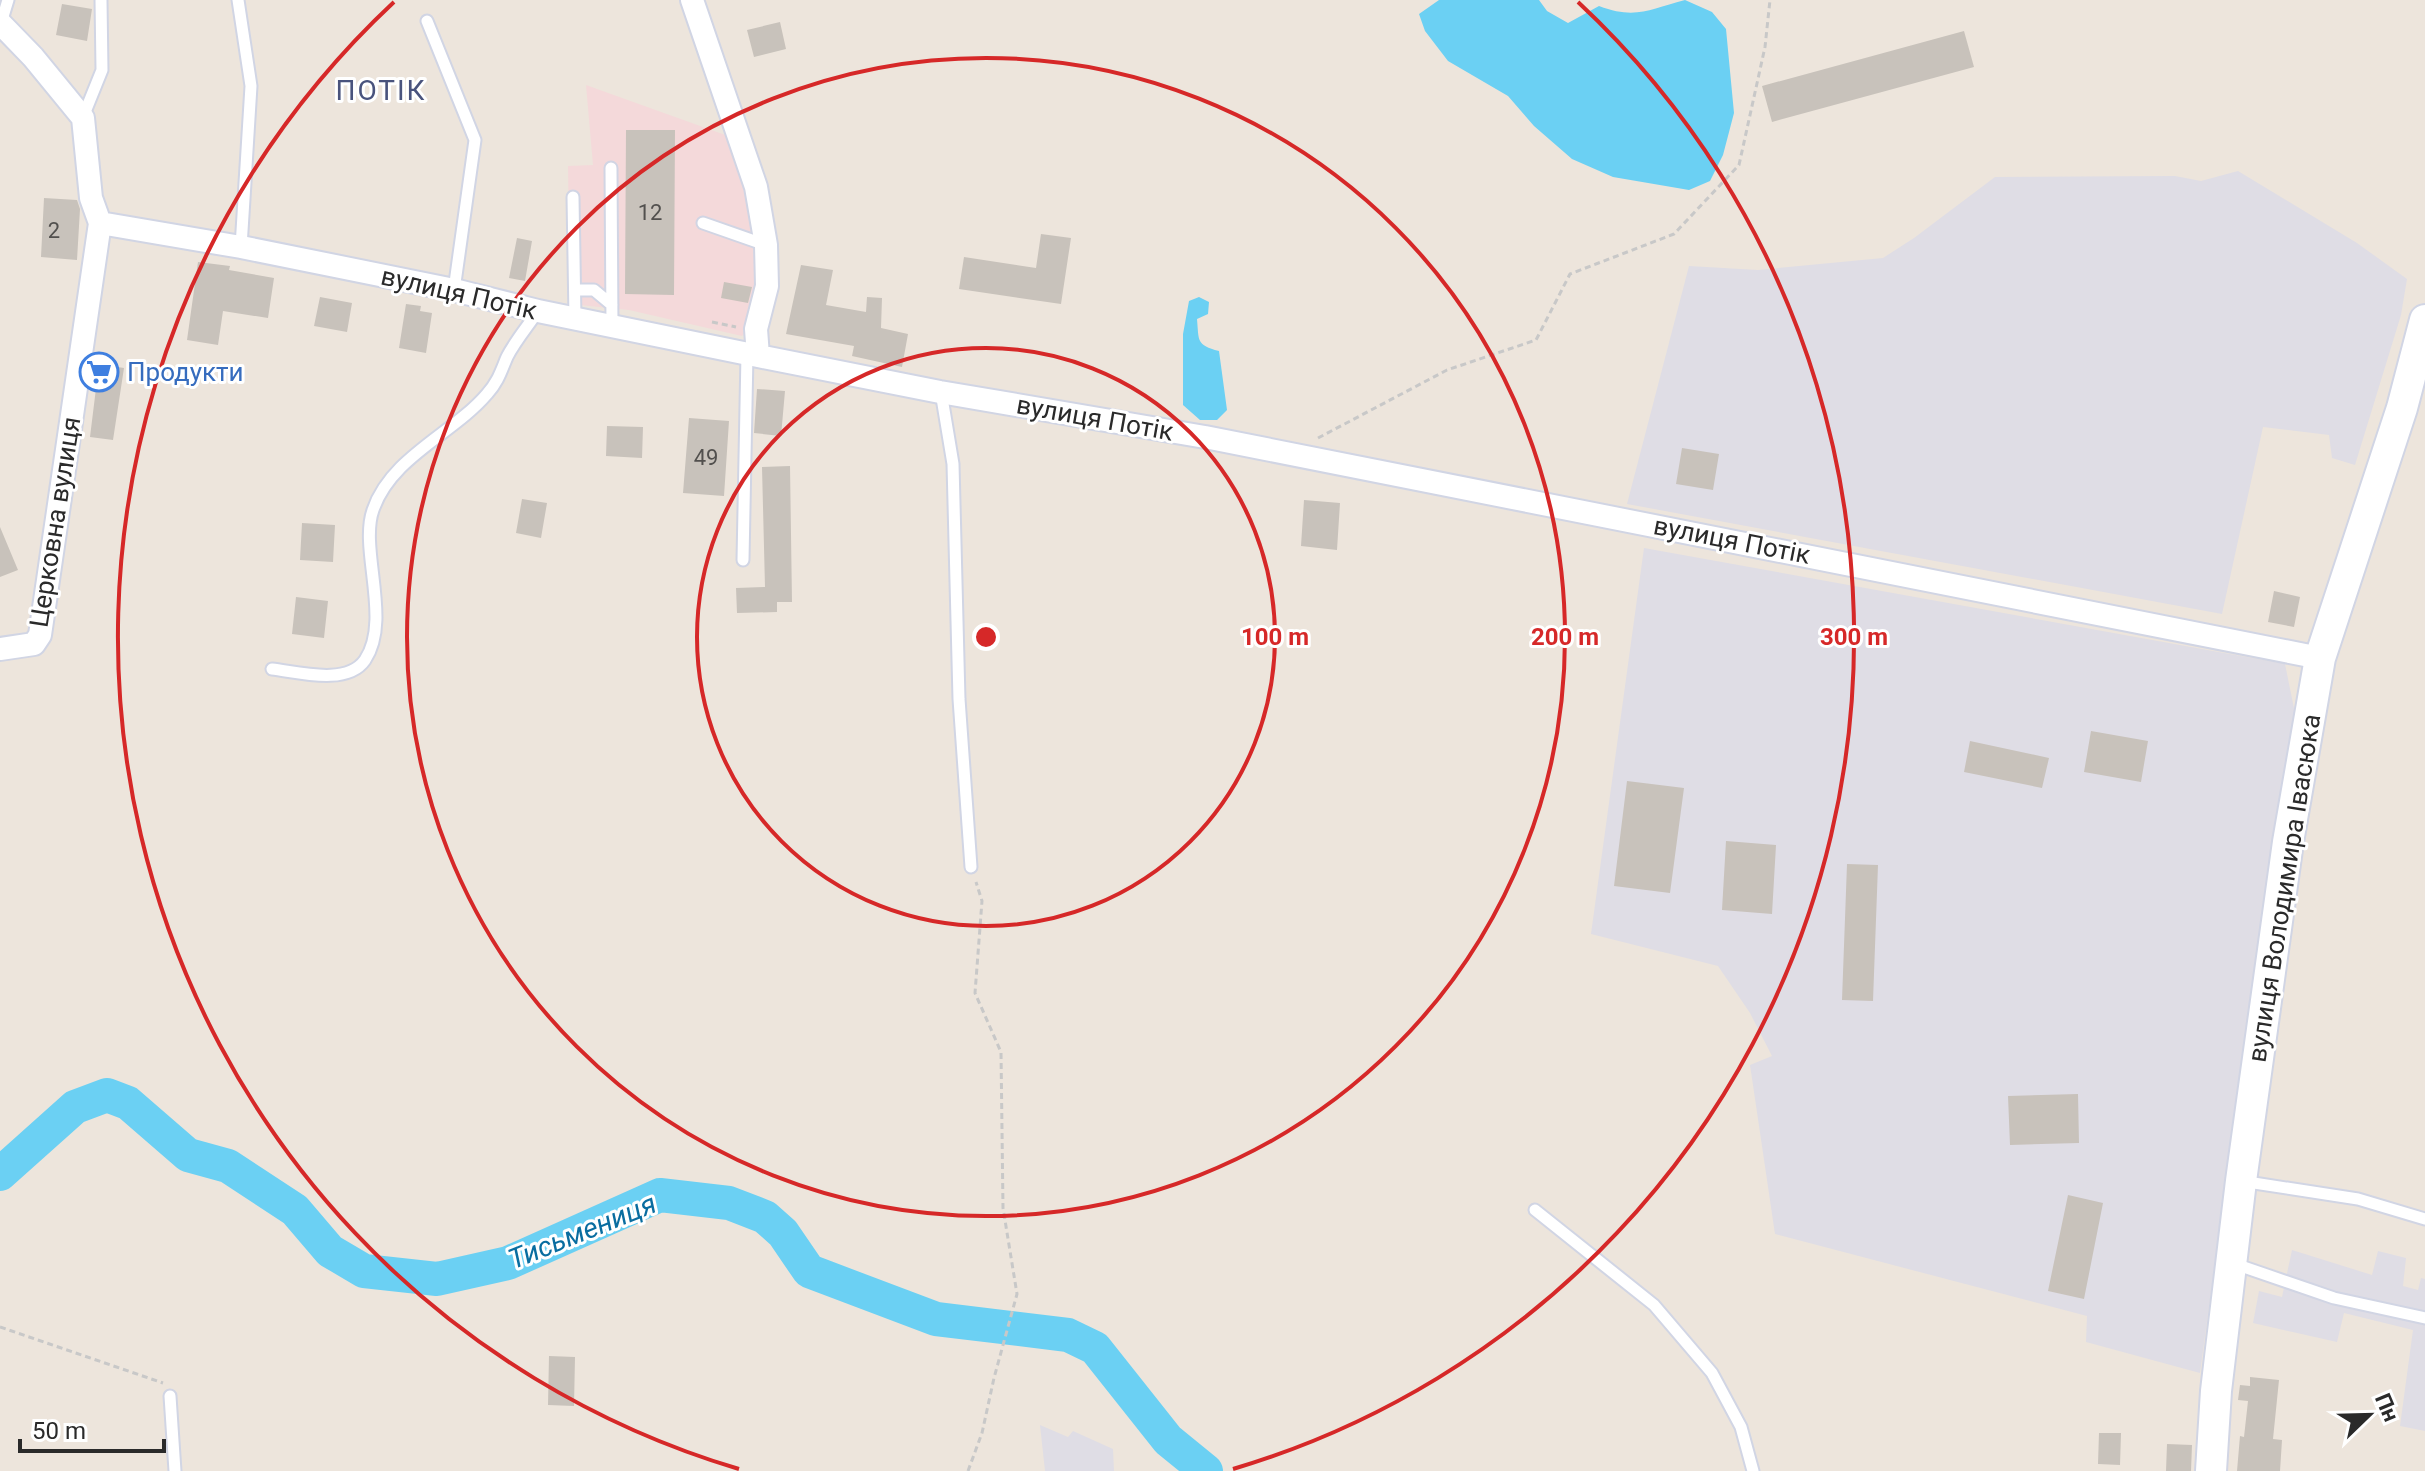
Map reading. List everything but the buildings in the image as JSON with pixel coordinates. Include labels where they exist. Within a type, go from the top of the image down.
[{"type":"street","points":[[692,0],[756,187],[766,245],[767,286],[752,355]]},
{"type":"street","points":[[1,23],[83,118],[91,198],[100,223]]},
{"type":"street","name":"вулиця Потік","points":[[100,223],[241,247],[454,290],[575,319],[612,316],[752,355],[940,392],[1289,453],[2320,658]]},
{"type":"street","name":"Церковна вулиця","points":[[0,649],[34,644],[40,635],[100,223]]},
{"type":"street","name":"вулиця Володимира Івасюка","points":[[2211,1471],[2216,1391],[2241,1181],[2288,842],[2320,658],[2402,408],[2425,320]]},
{"type":"lane","points":[[1,23],[8,0]]},
{"type":"lane","points":[[83,118],[102,70],[101,0]]},
{"type":"lane","points":[[238,0],[251,86],[241,247]]},
{"type":"lane","points":[[427,21],[475,140],[454,290]]},
{"type":"lane","points":[[611,168],[612,316]]},
{"type":"lane","points":[[573,197],[575,319]]},
{"type":"lane","points":[[703,223],[766,245]]},
{"type":"lane","points":[[575,290],[594,290],[612,316]]},
{"type":"lane","points":[[272,669],[329,675],[349,672],[364,662],[373,642],[376,596],[369,525],[373,508],[388,480],[486,396],[501,376],[508,355],[538,311]]},
{"type":"lane","points":[[743,560],[752,355]]},
{"type":"lane","points":[[940,392],[953,464],[959,699],[971,867]]},
{"type":"lane","points":[[2241,1181],[2358,1199],[2425,1219]]},
{"type":"lane","points":[[1535,1210],[1654,1305],[1712,1373],[1741,1427],[1753,1471]]},
{"type":"lane","points":[[2232,1262],[2334,1298],[2425,1318]]},
{"type":"lane","points":[[170,1396],[175,1471]]},
{"type":"path","points":[[1289,453],[1447,370],[1536,340],[1570,274],[1674,234],[1739,165],[1765,47],[1770,0]]},
{"type":"path","points":[[968,1471],[982,1433],[1017,1294],[1003,1208],[1001,1052],[975,993],[982,901],[971,867]]},
{"type":"path","points":[[0,1327],[163,1383],[170,1396]]},
{"type":"shaded area","points":[[586,85],[728,136],[754,194],[766,264],[755,321],[742,336],[629,310],[570,304],[568,166],[593,165]]},
{"type":"shaded area","points":[[2238,171],[2357,243],[2407,279],[2401,315],[2355,465],[2332,458],[2329,435],[2263,427],[2222,614],[1627,504],[1689,266],[1758,270],[1883,258],[1995,177],[2175,176],[2201,181]]},
{"type":"shaded area","points":[[1644,548],[2285,664],[2298,728],[2232,1137],[2200,1373],[2086,1342],[2087,1316],[1775,1234],[1750,1065],[1772,1056],[1750,1013],[1718,966],[1591,934]]},
{"type":"shaded area","points":[[2292,1250],[2372,1275],[2378,1251],[2406,1258],[2403,1286],[2418,1290],[2421,1278],[2425,1279],[2425,1431],[2400,1426],[2413,1330],[2344,1313],[2337,1342],[2253,1323],[2259,1291],[2282,1297]]},
{"type":"shaded area","points":[[1040,1425],[1068,1437],[1073,1431],[1113,1449],[1114,1471],[1045,1471]]},
{"type":"water","points":[[1439,0],[1539,0],[1547,11],[1568,23],[1599,6],[1633,13],[1685,0],[1712,12],[1726,29],[1734,113],[1723,155],[1710,181],[1689,190],[1613,177],[1572,159],[1534,126],[1508,96],[1448,61],[1425,31],[1419,14]]},
{"type":"water","points":[[1199,297],[1209,302],[1208,314],[1197,319],[1200,341],[1206,347],[1219,351],[1227,410],[1217,420],[1200,420],[1183,405],[1183,334],[1189,301]]},
{"type":"waterway","name":"Тисьмениця","points":[[0,1174],[75,1107],[107,1095],[128,1103],[188,1155],[228,1166],[295,1210],[330,1251],[364,1271],[437,1279],[508,1263],[660,1195],[729,1203],[765,1217],[783,1233],[809,1271],[936,1319],[1068,1335],[1095,1348],[1168,1440],[1206,1471]]},
{"type":"place","name":"Продукти","points":[[99,372]]},
{"type":"district","name":"ПОТІК","points":[[381,90]]}]
